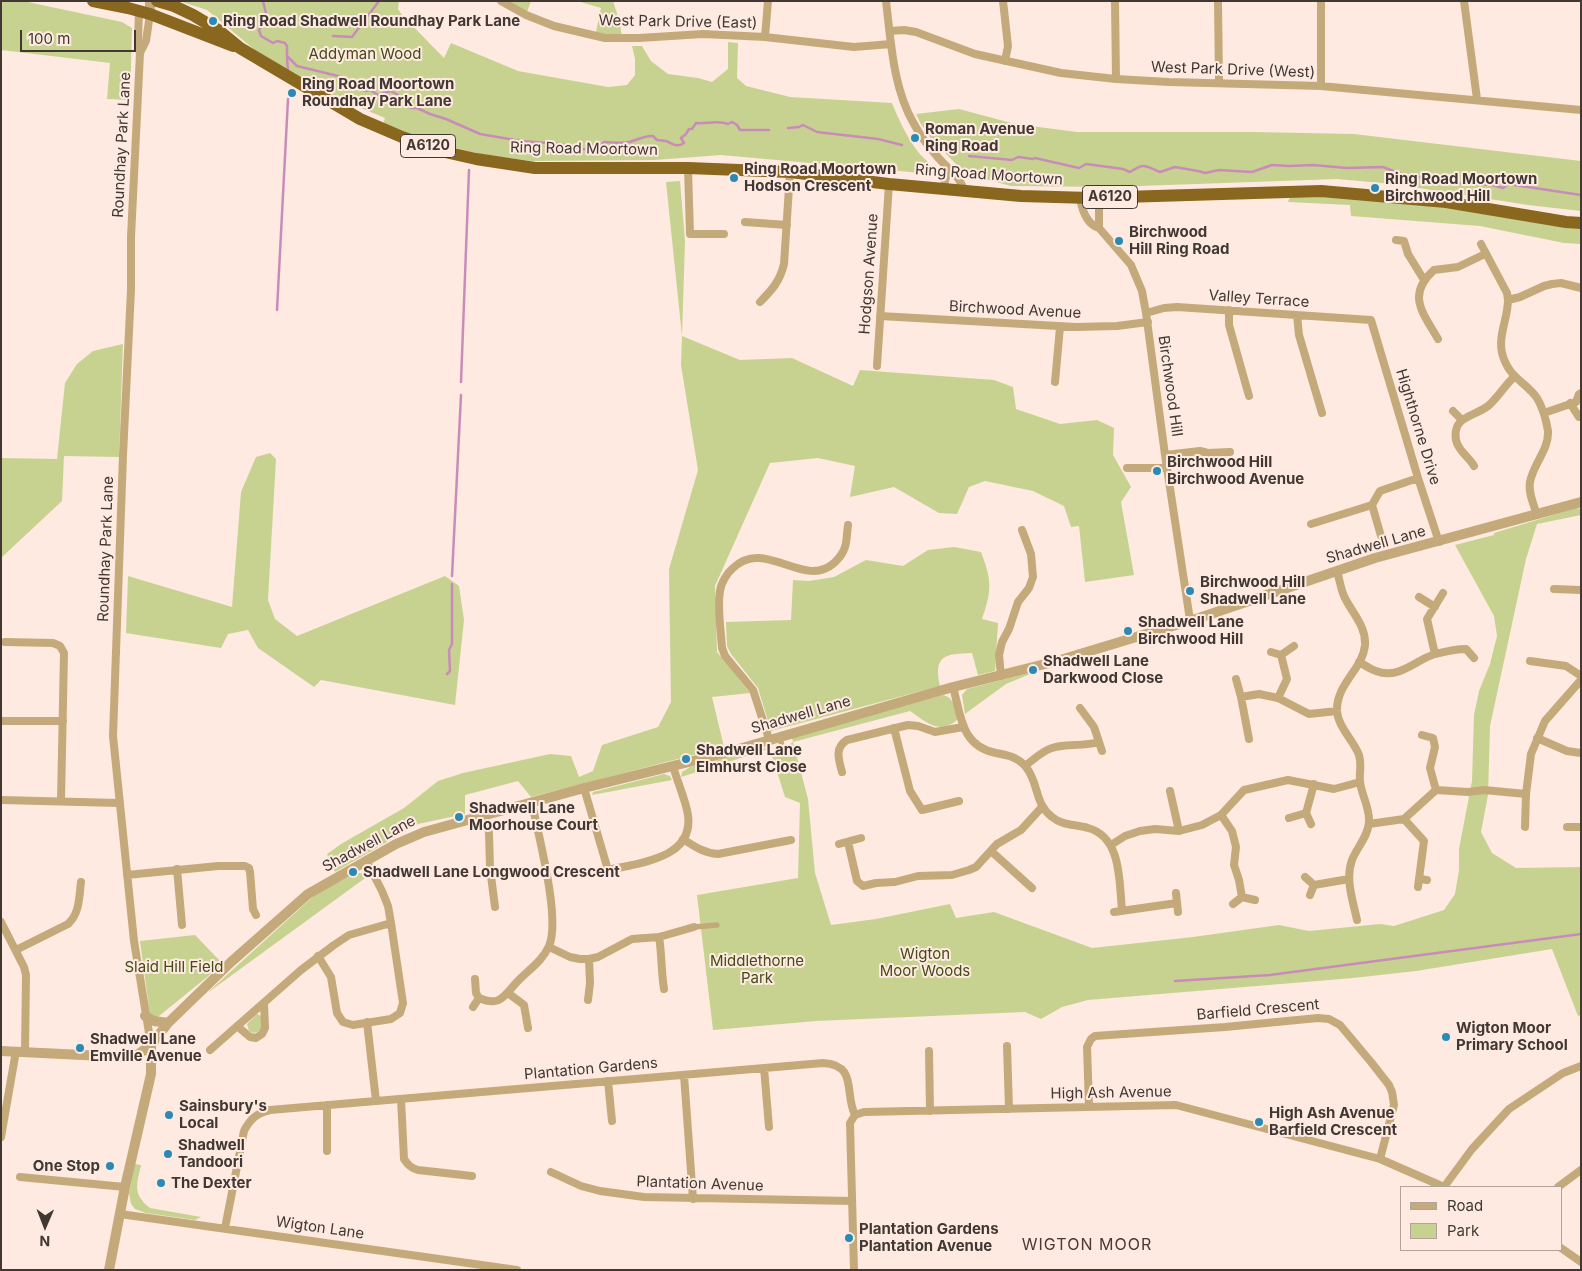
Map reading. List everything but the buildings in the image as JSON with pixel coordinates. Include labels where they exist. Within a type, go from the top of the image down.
[{"type":"highway","name":"A6120","points":[[94,1],[145,7]]},
{"type":"highway","name":"Ring Road Moortown","points":[[157,1],[174,6],[193,15],[218,30],[240,48],[360,119],[402,137],[445,152],[491,162],[535,168],[688,168],[790,172],[889,184],[1021,196],[1099,198],[1321,191],[1446,202],[1566,222],[1581,222]]},
{"type":"highway","name":"Ring Road Moortown","points":[[145,7],[214,39],[240,48]]},
{"type":"street","name":"West Park Drive (East)","points":[[501,1],[526,15],[554,26],[605,38],[703,34],[765,37],[854,47],[891,44]]},
{"type":"street","points":[[765,37],[768,1]]},
{"type":"street","points":[[886,1],[891,44],[900,89],[906,107],[914,124],[935,154],[956,176],[964,191]]},
{"type":"street","points":[[1003,1],[1008,46],[1006,61]]},
{"type":"street","points":[[1115,1],[1116,79]]},
{"type":"street","points":[[1218,1],[1219,84]]},
{"type":"street","points":[[1321,1],[1321,86]]},
{"type":"street","points":[[1464,1],[1477,99]]},
{"type":"street","name":"Roundhay Park Lane","points":[[145,7],[138,41],[140,53],[113,736],[134,941],[150,1045]]},
{"type":"street","name":"West Park Drive (West)","points":[[890,31],[904,30],[916,32],[975,54],[1060,73],[1116,79],[1321,86],[1581,110]]},
{"type":"street","points":[[688,168],[690,234],[724,234]]},
{"type":"street","points":[[943,189],[948,169]]},
{"type":"street","points":[[760,302],[777,284],[782,275],[790,172]]},
{"type":"street","name":"Hodgson Avenue","points":[[877,366],[889,184]]},
{"type":"street","name":"Birchwood Hill","points":[[1080,198],[1084,214],[1094,226],[1100,228],[1132,266],[1142,291],[1190,620]]},
{"type":"street","points":[[1099,198],[1100,228]]},
{"type":"street","points":[[745,222],[787,225]]},
{"type":"street","points":[[1396,240],[1404,241],[1408,254],[1424,280]]},
{"type":"street","points":[[1480,244],[1507,293],[1508,300],[1501,344],[1504,359],[1514,377],[1536,398],[1544,413],[1548,440],[1530,481],[1531,494],[1537,515]]},
{"type":"street","points":[[1438,339],[1419,305],[1418,298],[1424,280],[1434,270],[1458,267],[1485,254]]},
{"type":"street","points":[[1508,300],[1552,284],[1581,288]]},
{"type":"street","name":"Valley Terrace","points":[[1146,313],[1177,307],[1371,320]]},
{"type":"street","points":[[1229,310],[1229,325],[1249,396]]},
{"type":"street","points":[[1297,315],[1299,335],[1322,413]]},
{"type":"street","name":"Birchwood Avenue","points":[[880,316],[1060,327],[1102,327],[1148,322]]},
{"type":"street","name":"Highthorne Drive","points":[[1371,320],[1439,542]]},
{"type":"street","points":[[1055,382],[1060,327]]},
{"type":"street","points":[[1474,466],[1456,442],[1458,426],[1462,420],[1488,406],[1514,377]]},
{"type":"street","points":[[1544,413],[1576,402],[1581,393]]},
{"type":"street","points":[[1570,403],[1579,417],[1581,416]]},
{"type":"street","points":[[1453,411],[1462,420]]},
{"type":"street","points":[[1165,455],[1226,449]]},
{"type":"street","points":[[1127,468],[1167,468]]},
{"type":"street","points":[[1311,524],[1372,505],[1380,491],[1418,478]]},
{"type":"street","name":"Shadwell Lane","points":[[1,1051],[123,1057],[137,1055],[150,1045],[168,1023],[232,962],[308,894],[366,860],[424,832],[584,788],[725,753],[954,687],[1057,661],[1190,620],[1375,558],[1581,502]]},
{"type":"street","points":[[1372,505],[1381,536]]},
{"type":"street","points":[[768,740],[753,690],[726,656],[722,648],[720,590],[724,579],[731,569],[740,562],[750,558],[776,560],[802,570],[811,571],[831,566],[840,558],[845,547],[848,525]]},
{"type":"street","points":[[1001,676],[999,654],[1002,642],[1009,629],[1018,602],[1029,588],[1033,577],[1031,554],[1022,530]]},
{"type":"street","points":[[1337,571],[1345,599],[1364,630],[1365,646],[1359,662],[1342,688],[1337,712],[1345,732],[1359,753],[1362,767],[1360,782],[1368,807],[1369,824],[1363,843],[1352,860],[1349,879],[1357,920]]},
{"type":"street","points":[[1554,589],[1581,590]]},
{"type":"street","points":[[1434,654],[1427,619],[1443,593]]},
{"type":"street","points":[[1419,597],[1434,607]]},
{"type":"street","points":[[5,642],[52,642],[63,649],[61,802]]},
{"type":"street","points":[[1281,655],[1294,646]]},
{"type":"street","points":[[1359,662],[1378,672],[1398,673],[1434,654],[1457,649],[1466,649],[1474,658]]},
{"type":"street","points":[[1271,652],[1281,655]]},
{"type":"street","points":[[1278,698],[1287,679],[1281,655]]},
{"type":"street","points":[[1530,662],[1566,666],[1581,676]]},
{"type":"street","points":[[1236,679],[1249,739]]},
{"type":"street","points":[[1525,827],[1530,754],[1536,738],[1545,721],[1581,680]]},
{"type":"street","points":[[954,687],[966,734],[978,746],[986,750],[1012,756],[1025,766],[1030,772],[1042,808],[1054,819],[1062,823],[1092,829],[1102,834],[1111,844],[1116,865],[1118,911],[1177,903]]},
{"type":"street","points":[[1240,697],[1259,694],[1278,698],[1309,714],[1337,712]]},
{"type":"street","points":[[1080,708],[1094,726],[1102,751]]},
{"type":"street","points":[[1,720],[63,721]]},
{"type":"street","points":[[842,772],[838,754],[840,746],[843,742],[851,739],[908,725],[916,725],[935,732],[963,727]]},
{"type":"street","points":[[894,728],[910,791],[922,810],[959,802]]},
{"type":"street","points":[[1422,735],[1435,736],[1435,747],[1430,768],[1436,790]]},
{"type":"street","points":[[780,736],[782,747]]},
{"type":"street","points":[[1536,738],[1568,751],[1581,753]]},
{"type":"street","points":[[1025,766],[1049,748],[1089,746],[1099,742]]},
{"type":"street","points":[[584,788],[608,870],[661,857],[671,852],[683,839],[688,825],[688,814],[673,766]]},
{"type":"street","points":[[1111,844],[1140,830],[1179,831],[1202,825],[1221,815],[1244,790],[1288,780],[1334,789],[1360,782]]},
{"type":"street","points":[[1311,824],[1306,814],[1314,784]]},
{"type":"street","points":[[1369,824],[1404,819],[1436,790],[1468,792],[1484,790],[1526,794]]},
{"type":"street","points":[[1170,791],[1179,831]]},
{"type":"street","points":[[1,800],[119,803]]},
{"type":"street","points":[[475,979],[476,993],[479,998],[486,1001],[496,1001],[504,998],[518,981],[540,962],[552,938],[552,902],[532,803]]},
{"type":"street","points":[[848,842],[857,881],[863,886],[895,882],[918,876],[952,875],[976,866],[997,844],[1021,830],[1042,808]]},
{"type":"street","points":[[1289,818],[1306,814]]},
{"type":"street","points":[[485,815],[489,833],[494,907]]},
{"type":"street","points":[[1221,815],[1232,832],[1236,847],[1234,865],[1242,897]]},
{"type":"street","points":[[1404,819],[1424,842],[1422,882]]},
{"type":"street","points":[[1567,827],[1581,827]]},
{"type":"street","points":[[839,844],[861,838]]},
{"type":"street","points":[[683,839],[707,853],[718,854],[791,840]]},
{"type":"street","points":[[991,851],[1032,888]]},
{"type":"street","points":[[318,956],[331,977],[339,1018],[348,1024],[391,1019],[402,1008],[403,1003],[391,922],[382,891],[366,860]]},
{"type":"street","points":[[127,875],[177,869],[245,866],[249,868],[250,872],[253,909],[256,915]]},
{"type":"street","points":[[177,869],[182,925]]},
{"type":"street","points":[[1304,877],[1314,885],[1349,879]]},
{"type":"street","points":[[16,950],[73,920],[78,908],[81,882]]},
{"type":"street","points":[[1310,894],[1314,885]]},
{"type":"street","points":[[1176,893],[1178,912]]},
{"type":"street","points":[[1242,897],[1255,900]]},
{"type":"street","points":[[1233,904],[1242,897]]},
{"type":"street","points":[[1,922],[24,967],[27,984],[20,1052],[1,1137]]},
{"type":"street","points":[[210,1050],[318,956],[349,935],[391,922]]},
{"type":"street","points":[[549,947],[570,957],[589,960],[632,939],[659,936],[694,927],[717,925]]},
{"type":"street","points":[[659,936],[664,989]]},
{"type":"street","points":[[588,1000],[590,984],[589,960]]},
{"type":"street","points":[[508,993],[524,1005],[528,1028]]},
{"type":"street","points":[[474,1008],[479,998]]},
{"type":"street","points":[[237,1026],[250,1037],[256,1038],[262,1034],[265,1028],[264,1003]]},
{"type":"street","points":[[145,1016],[154,1022],[168,1023]]},
{"type":"street","name":"Barfield Crescent","points":[[1089,1106],[1087,1047],[1088,1042],[1095,1036],[1318,1018],[1330,1019],[1340,1025],[1389,1085],[1392,1092],[1394,1105],[1380,1159]]},
{"type":"street","points":[[367,1022],[376,1101]]},
{"type":"street","points":[[109,1270],[125,1187],[151,1074],[150,1045]]},
{"type":"street","points":[[1007,1046],[1010,1109]]},
{"type":"street","points":[[929,1051],[930,1111]]},
{"type":"street","name":"Plantation Gardens","points":[[225,1228],[244,1130],[254,1116],[262,1112],[823,1063],[833,1064],[840,1068],[848,1077],[855,1115],[850,1123],[854,1270]]},
{"type":"street","points":[[1445,1186],[1472,1149],[1509,1109],[1563,1074],[1581,1066]]},
{"type":"street","points":[[764,1068],[769,1127]]},
{"type":"street","points":[[684,1075],[693,1199]]},
{"type":"street","points":[[608,1081],[612,1121]]},
{"type":"street","points":[[401,1099],[404,1159],[406,1163],[418,1170],[472,1176]]},
{"type":"street","points":[[327,1105],[327,1151]]},
{"type":"street","name":"High Ash Avenue","points":[[855,1115],[864,1112],[1176,1105],[1380,1159],[1442,1186]]},
{"type":"street","points":[[1559,1186],[1581,1170]]},
{"type":"street","name":"Plantation Avenue","points":[[550,1172],[581,1186],[600,1191],[644,1197],[852,1201]]},
{"type":"street","points":[[20,1177],[125,1187]]},
{"type":"street","name":"Wigton Lane","points":[[120,1214],[517,1270]]},
{"type":"street","points":[[1562,1249],[1581,1262]]},
{"type":"green space","points":[[1,1],[23,1],[122,22],[132,28],[130,100],[107,99],[110,63],[1,50]]},
{"type":"green space","name":"Addyman Wood","points":[[179,1],[399,1],[398,9],[402,15],[444,58],[451,43],[518,71],[608,87],[627,85],[635,75],[635,59],[632,46],[642,46],[651,61],[668,74],[712,82],[728,69],[728,42],[738,43],[737,78],[746,86],[790,97],[892,103],[907,135],[933,172],[930,174],[721,155],[655,160],[531,161],[480,154],[440,144],[383,124],[385,118],[342,100],[268,61],[207,10]]},
{"type":"green space","points":[[501,1],[531,1],[526,15]]},
{"type":"green space","points":[[577,1],[613,1],[620,23],[622,38],[595,36],[601,8]]},
{"type":"green space","points":[[959,109],[1015,124],[1077,132],[1354,134],[1581,161],[1581,211],[1528,205],[1393,184],[1337,179],[1111,187],[1011,186],[985,179],[964,170],[956,164],[931,139],[916,114]]},
{"type":"green space","points":[[680,181],[685,241],[682,336],[666,182]]},
{"type":"green space","points":[[1290,196],[1316,196],[1455,208],[1581,227],[1581,244],[1564,243],[1480,226],[1351,216],[1350,205],[1288,202]]},
{"type":"green space","points":[[682,336],[740,360],[792,358],[853,386],[860,370],[994,380],[1013,387],[1016,409],[1060,424],[1097,420],[1114,428],[1113,455],[1131,487],[1121,502],[1134,575],[1085,582],[1079,526],[1071,527],[1064,506],[1033,491],[985,481],[969,487],[957,514],[939,513],[894,487],[850,497],[855,466],[818,458],[770,463],[715,586],[717,652],[750,693],[712,697],[724,747],[531,797],[518,781],[465,795],[465,814],[418,824],[335,872],[327,854],[404,808],[438,781],[463,773],[550,754],[571,756],[579,777],[593,771],[602,745],[658,727],[671,702],[669,569],[698,470],[681,365]]},
{"type":"green space","points":[[123,344],[119,457],[64,456],[62,501],[1,558],[1,458],[57,459],[65,383],[77,364],[93,351]]},
{"type":"green space","points":[[270,453],[276,459],[268,600],[275,619],[297,636],[445,576],[459,586],[464,620],[455,705],[321,680],[314,687],[258,648],[248,630],[228,634],[221,648],[126,633],[128,576],[232,607],[241,492],[256,457]]},
{"type":"green space","name":"Wigton Moor Woods","points":[[1576,508],[1581,509],[1581,515],[1537,524],[1526,559],[1490,726],[1488,795],[1481,832],[1492,853],[1516,868],[1581,867],[1581,1015],[1578,1016],[1552,949],[1416,971],[1353,978],[1088,1000],[1062,1007],[1041,1019],[1025,1012],[816,1021],[713,1030],[697,895],[798,878],[800,803],[785,797],[772,756],[793,742],[808,799],[815,873],[831,925],[876,919],[950,904],[956,918],[994,912],[1092,948],[1279,925],[1309,931],[1380,924],[1394,926],[1444,910],[1455,894],[1459,870],[1459,849],[1472,781],[1474,715],[1479,691],[1490,664],[1497,636],[1494,616],[1455,545],[1494,535],[1494,533]]},
{"type":"green space","points":[[954,547],[981,552],[985,562],[989,578],[989,593],[982,619],[998,623],[995,671],[978,675],[972,653],[955,654],[943,658],[940,662],[938,676],[940,686],[771,731],[758,688],[731,654],[727,646],[726,622],[791,620],[793,580],[809,581],[834,577],[866,560],[903,566],[928,550]]},
{"type":"green space","points":[[1040,670],[1006,684],[965,714],[962,695],[967,689]]},
{"type":"green space","points":[[943,695],[952,701],[958,719],[945,726],[933,726],[910,711],[793,742],[792,738]]},
{"type":"green space","points":[[769,747],[769,749],[681,777],[682,772],[690,767]]},
{"type":"green space","points":[[664,774],[670,776],[672,780],[592,795],[593,792]]},
{"type":"green space","points":[[356,873],[368,876],[206,994],[317,893]]},
{"type":"green space","name":"Slaid Hill Field","points":[[195,935],[223,964],[151,1022],[140,941]]},
{"type":"green space","points":[[257,1014],[261,1016],[262,1027],[258,1032],[253,1033],[249,1031],[247,1024]]},
{"type":"green space","points":[[135,1164],[141,1165],[137,1183],[138,1193],[144,1203],[150,1208],[201,1217],[195,1220],[146,1213],[135,1209],[131,1204],[129,1193]]},
{"type":"waterway","points":[[263,1],[267,18],[259,30],[261,36],[273,43],[277,41],[285,43],[287,46],[287,56],[297,66],[338,76],[365,91],[370,90],[383,98]]},
{"type":"waterway","points":[[333,36],[352,37],[379,1]]},
{"type":"waterway","points":[[287,58],[288,71]]},
{"type":"waterway","points":[[378,95],[391,91],[398,95]]},
{"type":"waterway","points":[[277,310],[288,99]]},
{"type":"waterway","points":[[404,103],[411,108],[417,108],[480,134],[596,150],[604,142],[626,143],[650,136],[657,140],[679,145],[684,143],[681,138],[696,123],[720,122],[728,124],[732,122],[740,130],[769,130]]},
{"type":"waterway","points":[[788,128],[803,125],[817,132],[878,139],[902,145]]},
{"type":"waterway","points":[[969,156],[1012,160],[1018,157],[1035,158],[1079,168],[1086,164],[1123,169],[1130,172],[1142,166],[1160,172],[1175,167],[1205,173],[1219,170],[1252,172],[1272,165],[1313,165],[1347,168],[1383,167],[1401,174],[1458,183],[1492,185],[1503,188],[1508,184],[1581,195]]},
{"type":"waterway","points":[[461,382],[469,170]]},
{"type":"waterway","points":[[452,576],[461,395]]},
{"type":"waterway","points":[[447,674],[450,671],[449,650],[452,644],[452,584]]},
{"type":"waterway","points":[[1175,981],[1270,975],[1581,934]]},
{"type":"place","name":"Ring Road Shadwell Roundhay Park Lane","points":[[213,21]]},
{"type":"place","name":"Ring Road Moortown Roundhay Park Lane","points":[[292,93]]},
{"type":"place","name":"Roman Avenue Ring Road","points":[[915,138]]},
{"type":"place","name":"Ring Road Moortown Hodson Crescent","points":[[734,178]]},
{"type":"place","name":"Ring Road Moortown Birchwood Hill","points":[[1375,188]]},
{"type":"place","name":"Birchwood Hill Ring Road","points":[[1119,241]]},
{"type":"place","name":"Birchwood Hill Birchwood Avenue","points":[[1157,471]]},
{"type":"place","name":"Birchwood Hill Shadwell Lane","points":[[1190,591]]},
{"type":"place","name":"Shadwell Lane Birchwood Hill","points":[[1128,631]]},
{"type":"place","name":"Shadwell Lane Darkwood Close","points":[[1033,670]]},
{"type":"place","name":"Shadwell Lane Elmhurst Close","points":[[686,759]]},
{"type":"place","name":"Shadwell Lane Moorhouse Court","points":[[459,817]]},
{"type":"place","name":"Shadwell Lane Longwood Crescent","points":[[353,872]]},
{"type":"place","name":"Wigton Moor Primary School","points":[[1446,1037]]},
{"type":"place","name":"Shadwell Lane Emville Avenue","points":[[80,1048]]},
{"type":"place","name":"Sainsbury's Local","points":[[169,1115]]},
{"type":"place","name":"High Ash Avenue Barfield Crescent","points":[[1259,1122]]},
{"type":"place","name":"Shadwell Tandoori","points":[[168,1154]]},
{"type":"place","name":"One Stop","points":[[110,1166]]},
{"type":"place","name":"The Dexter","points":[[161,1183]]},
{"type":"place","name":"Plantation Gardens Plantation Avenue","points":[[849,1238]]},
{"type":"district","name":"WIGTON MOOR","points":[[1087,1245]]},
{"type":"park label","name":"Middlethorne Park","points":[[757,970]]}]
